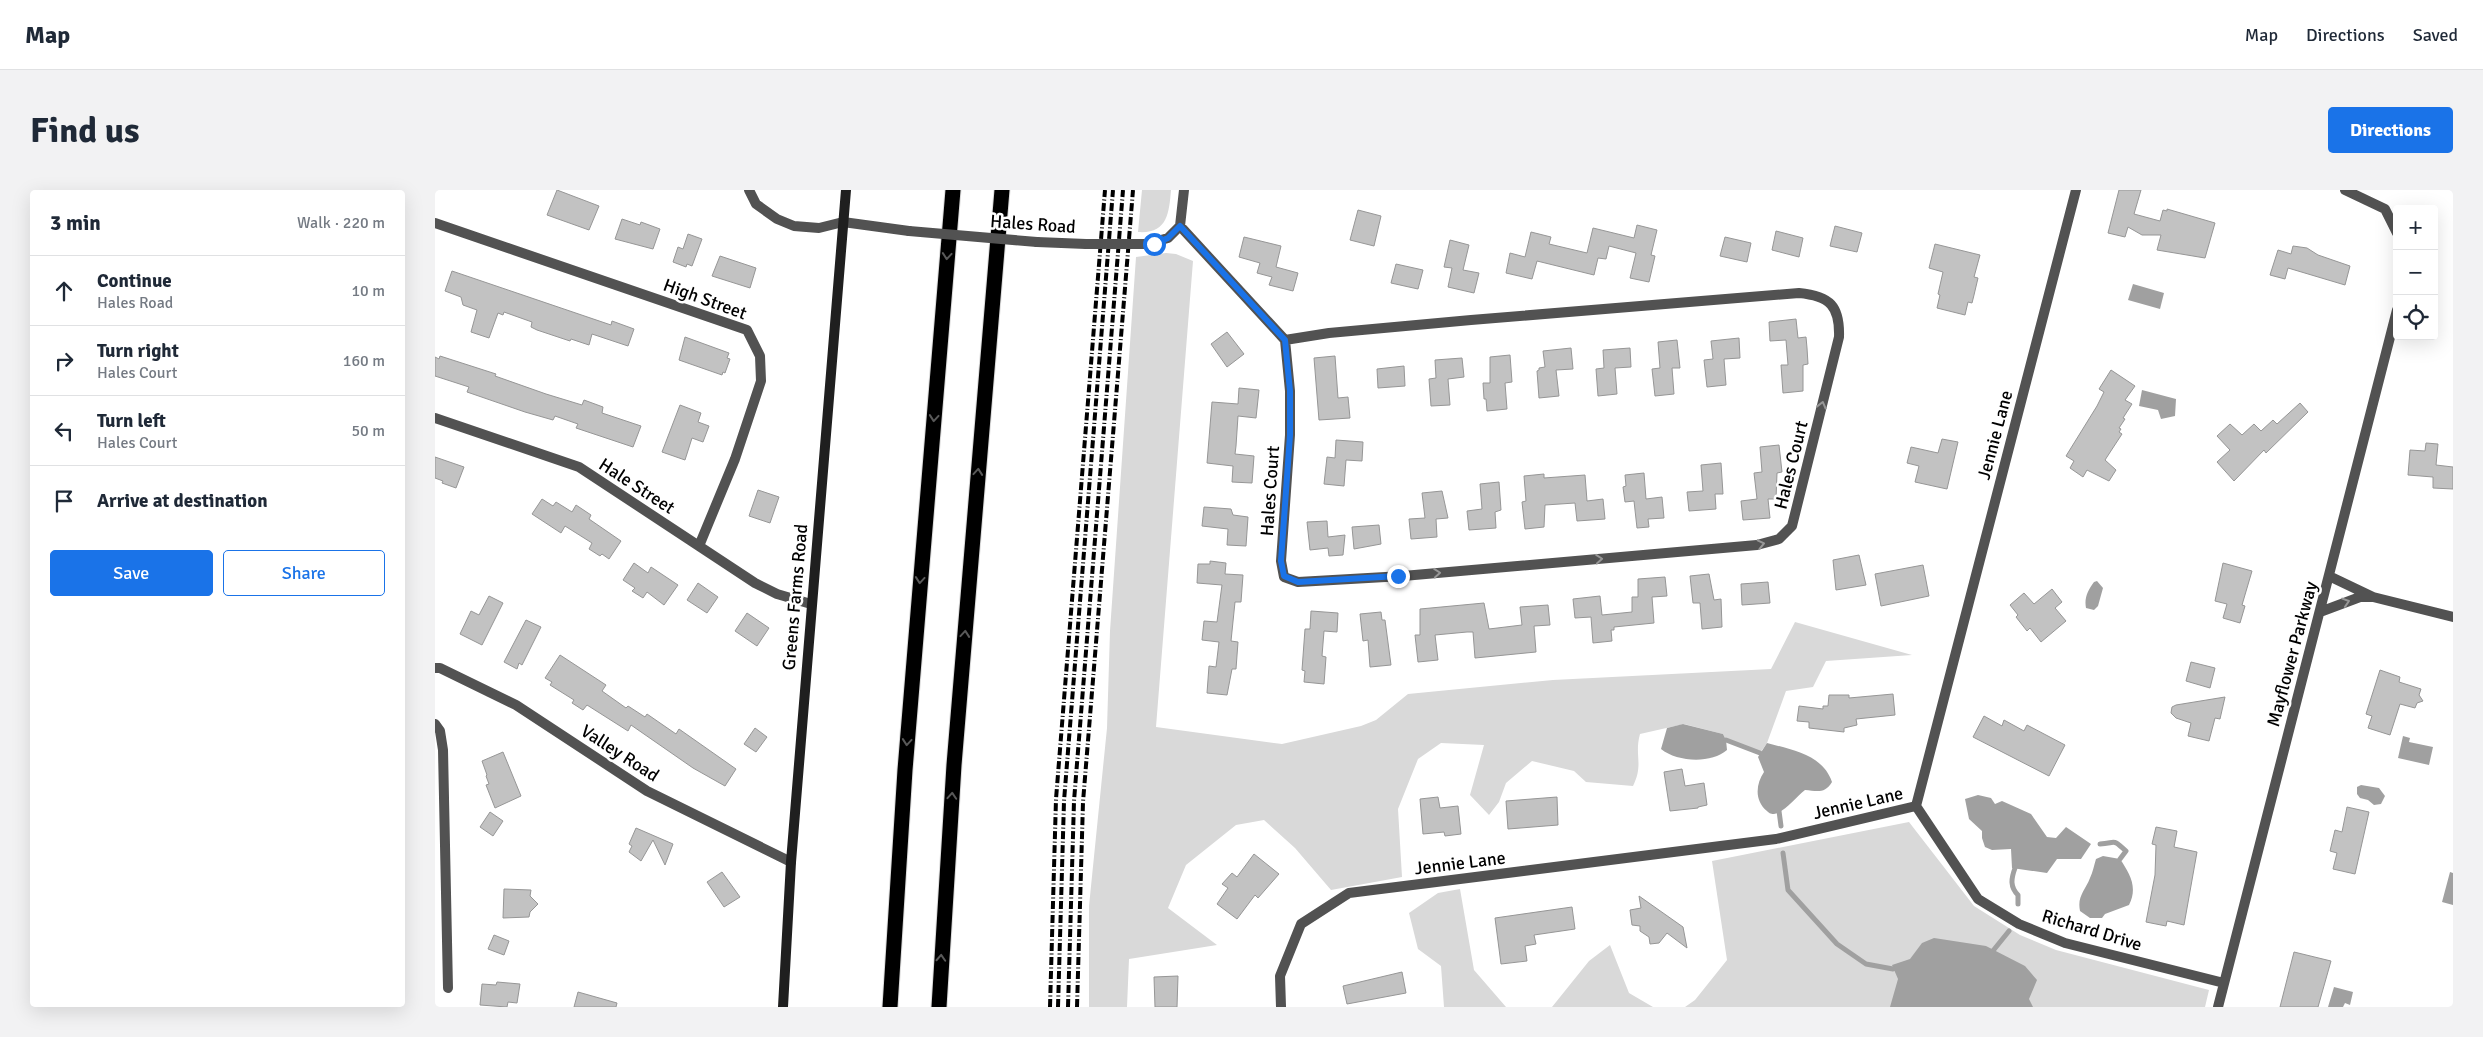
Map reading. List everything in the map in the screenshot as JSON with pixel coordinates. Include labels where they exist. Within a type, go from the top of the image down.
[{"type":"highway","points":[[890,1007],[905,770],[953,190]]},
{"type":"highway","points":[[939,1007],[955,757],[1001,190]]},
{"type":"main road","name":"Greens Farms Road","points":[[783,1007],[791,862],[846,190]]},
{"type":"street","points":[[749,190],[756,204],[777,219],[794,226],[819,228],[843,222]]},
{"type":"street","points":[[1183,190],[1180,226],[1285,340]]},
{"type":"street","name":"Jennie Lane","points":[[1281,1007],[1280,976],[1301,924],[1349,893],[1776,839],[1916,806],[2076,190]]},
{"type":"street","points":[[2345,190],[2385,209],[2393,225]]},
{"type":"street","name":"Hales Road","points":[[843,222],[909,231],[1037,242],[1086,244],[1147,244],[1161,241],[1180,226]]},
{"type":"street","name":"High Street","points":[[435,223],[747,330],[760,356],[761,381],[735,459],[699,546]]},
{"type":"street","name":"Hales Court","points":[[1799,293],[1817,295],[1832,304],[1840,319],[1839,337],[1792,526],[1779,539],[1757,546],[1403,576],[1298,582],[1284,576],[1281,561],[1290,435],[1290,391],[1285,340],[1329,333],[1471,320],[1799,293]]},
{"type":"street","name":"Mayflower Parkway","points":[[2218,1007],[2393,326]]},
{"type":"street","name":"Hale Street","points":[[435,418],[579,467],[766,590],[811,604]]},
{"type":"street","points":[[2329,576],[2373,597],[2453,617]]},
{"type":"street","points":[[2320,612],[2360,597],[2373,597]]},
{"type":"street","name":"Valley Road","points":[[435,668],[441,668],[516,705],[647,791],[791,862]]},
{"type":"street","points":[[435,724],[440,731],[443,750],[448,988]]},
{"type":"street","name":"Richard Drive","points":[[1916,806],[1978,899],[2019,924],[2065,943],[2224,983]]},
{"type":"shaded area","points":[[1142,190],[1171,190],[1165,221],[1155,230],[1148,232],[1138,232]]},
{"type":"shaded area","points":[[1166,253],[1176,254],[1193,261],[1156,727],[1282,744],[1361,726],[1376,720],[1408,694],[1553,680],[1771,669],[1795,622],[1912,655],[1826,661],[1813,687],[1786,691],[1767,743],[1760,753],[1726,740],[1723,734],[1684,724],[1640,734],[1638,742],[1638,772],[1633,786],[1586,782],[1574,771],[1532,761],[1506,783],[1499,802],[1489,815],[1470,795],[1484,745],[1441,743],[1418,759],[1398,809],[1402,877],[1331,890],[1295,848],[1264,820],[1236,825],[1186,865],[1168,908],[1217,945],[1129,959],[1127,1007],[1089,1007],[1089,906],[1107,728],[1110,631],[1136,257]]},
{"type":"shaded area","points":[[2133,284],[2164,293],[2160,309],[2128,300]]},
{"type":"shaded area","points":[[2142,390],[2176,399],[2175,416],[2161,419],[2158,410],[2139,406]]},
{"type":"shaded area","points":[[2097,581],[2103,588],[2098,606],[2094,610],[2086,608],[2087,594],[2094,582]]},
{"type":"shaded area","points":[[1683,724],[1723,734],[1727,750],[1712,758],[1694,760],[1676,757],[1661,749],[1667,728]]},
{"type":"shaded area","points":[[2403,736],[2410,738],[2409,742],[2433,747],[2429,765],[2398,758]]},
{"type":"shaded area","points":[[1767,743],[1806,755],[1822,766],[1832,782],[1824,790],[1805,790],[1778,813],[1769,813],[1763,807],[1758,797],[1759,782],[1764,772],[1758,757]]},
{"type":"shaded area","points":[[2361,785],[2379,788],[2385,796],[2381,804],[2374,805],[2368,800],[2360,798],[2357,794],[2357,787]]},
{"type":"shaded area","points":[[1978,795],[1991,798],[1995,804],[2002,801],[2031,814],[2047,837],[2056,838],[2066,827],[2091,844],[2081,859],[2057,859],[2047,873],[2012,868],[2011,849],[1992,850],[1985,847],[1982,831],[1969,819],[1965,799]]},
{"type":"shaded area","points":[[1909,822],[1974,906],[2020,935],[2056,950],[2209,990],[2205,1007],[1685,1007],[1695,1000],[1727,960],[1712,861]]},
{"type":"shaded area","points":[[2103,856],[2120,859],[2132,881],[2132,898],[2129,905],[2105,914],[2102,918],[2090,918],[2080,911],[2080,901],[2096,859]]},
{"type":"shaded area","points":[[2450,872],[2453,873],[2453,905],[2442,902]]},
{"type":"shaded area","points":[[1460,889],[1474,970],[1506,1007],[1444,1007],[1441,966],[1418,949],[1409,913],[1438,893]]},
{"type":"shaded area","points":[[1934,938],[1986,946],[2025,966],[2037,980],[2029,999],[2033,1007],[1890,1007],[1898,979],[1892,965],[1910,959],[1922,943]]},
{"type":"shaded area","points":[[1610,945],[1629,993],[1653,1007],[1552,1007],[1589,961]]},
{"type":"shaded area","points":[[2334,987],[2353,992],[2350,1005],[2345,1003],[2343,1007],[2328,1007]]},
{"type":"building","points":[[557,190],[599,206],[589,230],[547,215]]},
{"type":"building","points":[[2119,190],[2141,190],[2134,214],[2160,221],[2163,210],[2167,211],[2167,209],[2215,223],[2205,258],[2157,250],[2161,235],[2142,235],[2128,227],[2125,237],[2108,233]]},
{"type":"building","points":[[1358,210],[1381,216],[1374,246],[1350,240]]},
{"type":"building","points":[[622,219],[640,225],[641,222],[660,229],[653,249],[615,239]]},
{"type":"building","points":[[1637,225],[1657,230],[1651,255],[1655,256],[1649,282],[1630,278],[1636,253],[1609,246],[1606,259],[1598,258],[1594,275],[1537,261],[1532,279],[1506,273],[1510,253],[1525,257],[1531,232],[1551,237],[1549,244],[1587,253],[1593,228],[1634,238]]},
{"type":"building","points":[[1835,226],[1862,233],[1857,252],[1830,246]]},
{"type":"building","points":[[1776,231],[1803,238],[1799,257],[1772,250]]},
{"type":"building","points":[[688,234],[702,239],[692,266],[687,264],[686,267],[673,262],[678,247],[683,249]]},
{"type":"building","points":[[1244,237],[1281,246],[1276,267],[1298,273],[1293,291],[1269,285],[1272,277],[1257,273],[1260,263],[1239,257]]},
{"type":"building","points":[[1725,237],[1751,243],[1747,262],[1720,256]]},
{"type":"building","points":[[1450,240],[1469,245],[1463,270],[1479,273],[1474,293],[1448,287],[1452,268],[1444,267]]},
{"type":"building","points":[[1935,244],[1980,255],[1974,277],[1978,278],[1972,303],[1968,302],[1965,315],[1937,308],[1943,272],[1929,268]]},
{"type":"building","points":[[2293,246],[2307,248],[2318,255],[2350,266],[2345,285],[2288,268],[2285,279],[2270,275],[2278,250],[2291,254]]},
{"type":"building","points":[[720,256],[756,268],[750,288],[712,276]]},
{"type":"building","points":[[1396,264],[1423,270],[1418,289],[1391,283]]},
{"type":"building","points":[[452,271],[611,325],[612,321],[634,329],[628,346],[592,334],[589,345],[571,339],[570,341],[537,330],[531,327],[532,322],[504,312],[503,315],[498,313],[489,338],[471,332],[477,310],[463,305],[461,297],[445,291]]},
{"type":"building","points":[[1796,319],[1798,338],[1806,337],[1808,364],[1803,365],[1803,391],[1783,393],[1781,365],[1788,365],[1786,340],[1770,341],[1769,322]]},
{"type":"building","points":[[1227,332],[1244,354],[1227,367],[1211,344]]},
{"type":"building","points":[[685,337],[729,353],[727,358],[730,359],[725,373],[723,372],[722,375],[679,360]]},
{"type":"building","points":[[1739,338],[1740,358],[1724,359],[1726,385],[1707,387],[1704,360],[1713,359],[1711,341]]},
{"type":"building","points":[[1677,340],[1680,368],[1672,368],[1674,394],[1655,396],[1652,369],[1660,368],[1658,342]]},
{"type":"building","points":[[1571,348],[1573,369],[1556,370],[1559,396],[1539,398],[1537,371],[1539,368],[1545,367],[1543,351]]},
{"type":"building","points":[[1630,348],[1631,367],[1615,368],[1617,394],[1598,396],[1596,369],[1604,368],[1603,350]]},
{"type":"building","points":[[1510,355],[1512,382],[1505,383],[1507,409],[1487,411],[1483,383],[1490,383],[1490,357]]},
{"type":"building","points":[[440,356],[496,374],[495,376],[546,394],[582,405],[584,400],[603,407],[602,413],[641,426],[633,447],[576,428],[578,424],[555,416],[553,420],[467,392],[469,387],[435,376],[435,357],[439,359]]},
{"type":"building","points":[[1335,356],[1338,398],[1348,397],[1350,418],[1319,420],[1314,358]]},
{"type":"building","points":[[1462,358],[1464,377],[1448,379],[1450,405],[1431,406],[1429,379],[1436,378],[1435,360]]},
{"type":"building","points":[[1404,366],[1405,386],[1378,388],[1377,369]]},
{"type":"building","points":[[2111,370],[2135,386],[2125,400],[2132,404],[2119,428],[2121,429],[2119,432],[2122,434],[2105,460],[2116,470],[2109,481],[2087,470],[2083,477],[2070,468],[2074,461],[2066,456],[2097,406],[2104,392],[2099,389]]},
{"type":"building","points":[[1239,388],[1259,390],[1256,418],[1238,416],[1235,454],[1254,456],[1252,483],[1232,482],[1233,466],[1207,463],[1212,402],[1238,404]]},
{"type":"building","points":[[2300,403],[2308,412],[2266,453],[2264,450],[2234,481],[2217,462],[2230,450],[2217,436],[2230,424],[2242,435],[2254,424],[2261,431],[2273,420],[2277,424]]},
{"type":"building","points":[[680,405],[701,413],[698,422],[709,426],[703,442],[692,438],[685,460],[662,452]]},
{"type":"building","points":[[1942,439],[1958,442],[1947,489],[1915,482],[1919,466],[1907,463],[1911,447],[1938,453]]},
{"type":"building","points":[[1336,440],[1363,442],[1362,461],[1346,460],[1344,486],[1324,484],[1327,457],[1335,458]]},
{"type":"building","points":[[2426,443],[2438,444],[2436,465],[2453,467],[2453,489],[2433,488],[2433,477],[2408,475],[2410,450],[2425,451]]},
{"type":"building","points":[[1779,445],[1782,472],[1777,473],[1776,499],[1768,499],[1770,518],[1743,520],[1741,501],[1757,499],[1754,473],[1762,472],[1760,447]]},
{"type":"building","points":[[435,457],[464,467],[456,488],[442,483],[443,481],[435,478]]},
{"type":"building","points":[[1721,463],[1723,494],[1715,494],[1716,509],[1689,511],[1687,492],[1703,491],[1701,465]]},
{"type":"building","points":[[1644,473],[1646,499],[1662,497],[1664,518],[1648,519],[1649,527],[1637,528],[1634,501],[1625,502],[1623,487],[1626,486],[1625,475]]},
{"type":"building","points":[[1544,474],[1544,478],[1585,475],[1587,501],[1603,499],[1605,519],[1577,521],[1575,503],[1545,505],[1544,527],[1525,529],[1522,502],[1526,501],[1524,476]]},
{"type":"building","points":[[1499,482],[1501,510],[1495,512],[1496,528],[1469,530],[1467,511],[1482,509],[1480,484]]},
{"type":"building","points":[[758,490],[779,497],[770,523],[749,516]]},
{"type":"building","points":[[1442,491],[1448,518],[1436,519],[1437,537],[1411,539],[1409,519],[1425,518],[1422,493]]},
{"type":"building","points":[[542,499],[553,506],[556,502],[572,512],[576,505],[591,515],[589,519],[621,541],[609,559],[589,549],[592,543],[565,526],[561,533],[532,514]]},
{"type":"building","points":[[1204,507],[1231,509],[1233,515],[1248,517],[1246,546],[1227,545],[1228,529],[1202,526]]},
{"type":"building","points":[[1327,521],[1328,537],[1345,535],[1343,555],[1329,556],[1328,548],[1310,550],[1307,522]]},
{"type":"building","points":[[1379,525],[1381,544],[1354,549],[1352,527]]},
{"type":"building","points":[[1859,555],[1866,585],[1836,590],[1833,560]]},
{"type":"building","points":[[1210,561],[1226,563],[1225,574],[1243,575],[1241,602],[1235,602],[1231,641],[1238,642],[1236,669],[1232,669],[1227,695],[1207,693],[1209,666],[1216,667],[1219,642],[1202,640],[1204,621],[1217,622],[1222,585],[1197,583],[1198,564],[1210,564]]},
{"type":"building","points":[[634,563],[648,573],[651,567],[678,585],[664,605],[647,592],[643,598],[632,591],[635,588],[623,580]]},
{"type":"building","points":[[2223,563],[2252,571],[2242,605],[2245,606],[2240,623],[2223,618],[2227,604],[2215,601]]},
{"type":"building","points":[[1923,565],[1929,596],[1881,606],[1875,574]]},
{"type":"building","points":[[1709,574],[1714,600],[1721,599],[1722,627],[1702,629],[1700,603],[1693,603],[1690,576]]},
{"type":"building","points":[[1665,577],[1667,596],[1652,597],[1654,623],[1614,627],[1614,630],[1611,630],[1612,641],[1593,643],[1591,617],[1575,618],[1573,599],[1600,596],[1602,615],[1632,612],[1632,597],[1638,597],[1638,579]]},
{"type":"building","points":[[1768,582],[1770,603],[1742,605],[1741,584]]},
{"type":"building","points":[[698,583],[718,597],[707,613],[687,600]]},
{"type":"building","points":[[2052,589],[2062,602],[2055,608],[2066,621],[2041,642],[2030,628],[2027,631],[2016,617],[2018,615],[2010,605],[2024,593],[2034,604]]},
{"type":"building","points":[[489,596],[503,603],[482,645],[460,634],[471,611],[479,615]]},
{"type":"building","points":[[1484,603],[1489,629],[1522,625],[1520,607],[1548,605],[1550,625],[1534,626],[1536,652],[1475,658],[1473,632],[1467,632],[1435,635],[1438,660],[1418,662],[1415,635],[1420,635],[1420,609]]},
{"type":"building","points":[[1311,611],[1338,613],[1337,632],[1324,631],[1322,656],[1326,657],[1324,684],[1304,682],[1305,671],[1302,670],[1305,629],[1310,629]]},
{"type":"building","points":[[1381,612],[1382,620],[1385,620],[1391,665],[1370,667],[1368,640],[1363,641],[1360,614]]},
{"type":"building","points":[[747,613],[769,628],[757,646],[735,631]]},
{"type":"building","points":[[526,620],[541,627],[522,665],[519,663],[517,669],[504,662]]},
{"type":"building","points":[[560,655],[606,685],[602,691],[626,708],[628,706],[645,717],[647,714],[676,734],[679,729],[736,769],[725,786],[693,768],[631,725],[628,731],[587,705],[583,710],[572,703],[574,700],[550,685],[552,682],[545,678]]},
{"type":"building","points":[[2191,662],[2215,668],[2210,688],[2186,681]]},
{"type":"building","points":[[2380,670],[2400,677],[2399,682],[2421,689],[2419,695],[2423,701],[2417,703],[2415,708],[2400,704],[2390,735],[2368,728],[2372,716],[2366,714]]},
{"type":"building","points":[[1893,694],[1895,715],[1856,719],[1857,725],[1844,728],[1844,732],[1809,728],[1809,722],[1797,721],[1799,706],[1823,709],[1823,706],[1828,706],[1829,695],[1849,695],[1849,698]]},
{"type":"building","points":[[2225,697],[2220,719],[2215,718],[2209,741],[2188,736],[2191,723],[2176,718],[2171,713],[2172,707],[2176,705]]},
{"type":"building","points":[[1984,716],[2002,726],[2004,720],[2024,731],[2027,725],[2065,745],[2049,776],[1973,737]]},
{"type":"building","points":[[755,728],[767,737],[756,752],[744,744]]},
{"type":"building","points":[[503,752],[521,796],[495,808],[486,785],[489,784],[482,761]]},
{"type":"building","points":[[1682,769],[1685,786],[1704,783],[1707,805],[1698,808],[1670,811],[1664,772]]},
{"type":"building","points":[[1438,797],[1440,808],[1458,806],[1461,834],[1445,836],[1444,832],[1423,834],[1420,799]]},
{"type":"building","points":[[1557,797],[1558,825],[1508,829],[1506,801]]},
{"type":"building","points":[[2347,807],[2369,812],[2355,874],[2333,869],[2337,853],[2330,851],[2335,830],[2342,832]]},
{"type":"building","points":[[490,812],[503,821],[493,836],[480,827]]},
{"type":"building","points":[[2156,827],[2177,831],[2174,847],[2197,852],[2184,925],[2167,921],[2166,926],[2146,922],[2155,875],[2156,845],[2152,844]]},
{"type":"building","points":[[636,828],[673,844],[665,865],[653,840],[641,861],[629,852],[632,846],[629,844]]},
{"type":"building","points":[[1254,854],[1279,874],[1258,898],[1255,895],[1237,919],[1217,904],[1228,888],[1222,884],[1232,873],[1237,877]]},
{"type":"building","points":[[722,872],[740,897],[724,907],[707,882]]},
{"type":"building","points":[[504,889],[531,890],[530,896],[538,904],[530,912],[529,917],[503,918]]},
{"type":"building","points":[[1639,896],[1683,927],[1687,948],[1667,933],[1659,943],[1650,944],[1649,937],[1640,931],[1640,926],[1632,925],[1630,910],[1641,908]]},
{"type":"building","points":[[1572,907],[1575,929],[1534,935],[1536,944],[1525,946],[1527,961],[1501,964],[1495,918]]},
{"type":"building","points":[[494,935],[509,941],[504,955],[488,949]]},
{"type":"building","points":[[2294,952],[2331,961],[2318,1007],[2280,1007]]},
{"type":"building","points":[[1402,972],[1406,993],[1347,1004],[1343,986]]},
{"type":"building","points":[[1178,976],[1177,1007],[1155,1007],[1154,977]]},
{"type":"building","points":[[497,982],[520,984],[517,1003],[508,1002],[507,1007],[480,1005],[482,984],[496,985]]},
{"type":"building","points":[[578,992],[617,1003],[616,1007],[574,1007]]},
{"type":"waterway","points":[[1726,740],[1760,753]]},
{"type":"waterway","points":[[1779,811],[1781,826]]},
{"type":"waterway","points":[[2100,844],[2114,842],[2118,844],[2126,851],[2120,859]]},
{"type":"waterway","points":[[1783,853],[1788,890],[1837,944],[1866,964],[1893,969]]},
{"type":"waterway","points":[[2015,868],[2012,883],[2018,895],[2018,904]]},
{"type":"waterway","points":[[1992,952],[2009,931]]},
{"type":"railway","points":[[1050,1007],[1056,799],[1105,190]]},
{"type":"railway","points":[[1058,1007],[1064,801],[1113,190]]},
{"type":"railway","points":[[1068,1007],[1074,801],[1123,190]]},
{"type":"railway","points":[[1077,1007],[1083,802],[1133,190]]},
{"type":"route","points":[[1154,244],[1168,238],[1180,226],[1285,340],[1290,391],[1290,435],[1281,561],[1284,576],[1298,582],[1398,576]]}]
